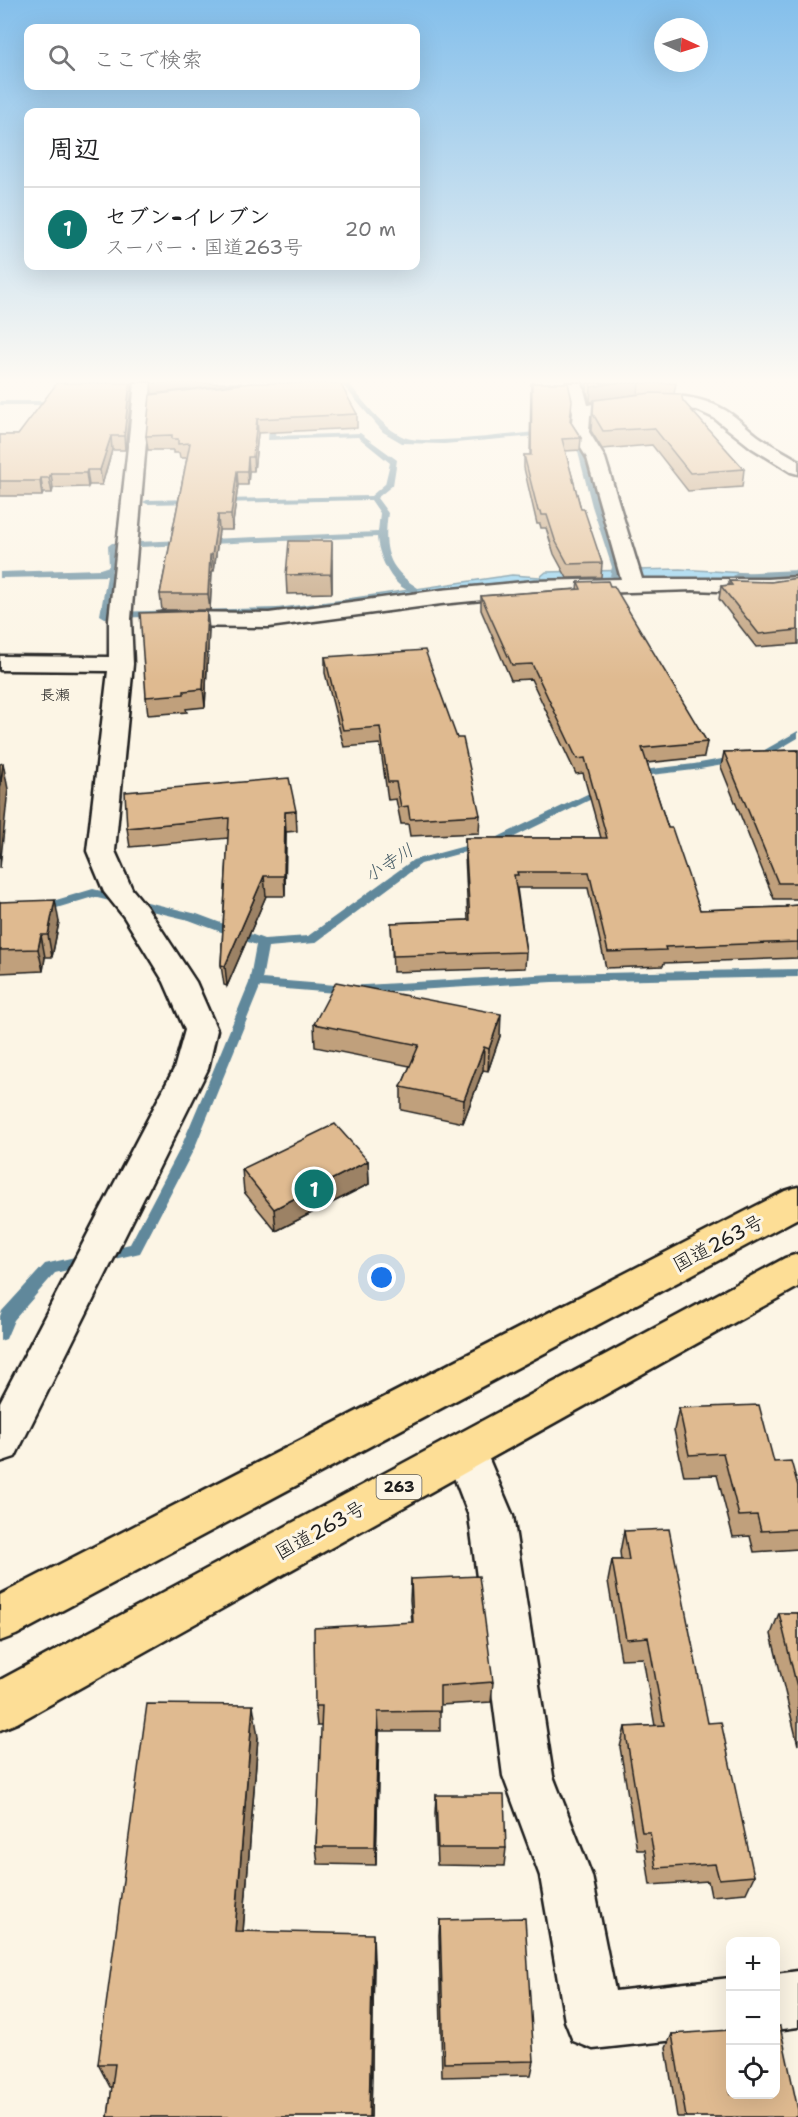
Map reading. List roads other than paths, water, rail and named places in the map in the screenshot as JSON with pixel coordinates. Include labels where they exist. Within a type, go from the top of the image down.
[{"type":"highway","name":"国道263号","points":[[0,1619],[798,1202]]},
{"type":"highway","name":"国道263号","points":[[0,1706],[798,1269]]},
{"type":"street","points":[[0,1444],[191,1069],[201,1030],[180,982],[127,902],[101,851],[121,664],[120,614],[133,482]]},
{"type":"street","points":[[603,482],[630,576]]},
{"type":"street","points":[[120,614],[269,620],[630,576],[768,586],[798,583]]},
{"type":"street","points":[[0,663],[121,664]]},
{"type":"street","points":[[465,1451],[490,1516],[528,1776],[566,1876],[593,2021],[726,2006]]},
{"type":"street","points":[[780,2001],[798,1999]]},
{"type":"water","points":[[680,569],[760,574],[745,580],[520,581],[469,586],[370,602],[348,599],[512,575],[540,577],[546,572]]},
{"type":"waterway","points":[[373,498],[389,485],[390,482]]},
{"type":"waterway","points":[[590,482],[616,567],[614,576]]},
{"type":"waterway","points":[[219,501],[373,498]]},
{"type":"waterway","points":[[373,498],[384,513],[382,548],[389,567],[404,583],[415,590]]},
{"type":"waterway","points":[[147,502],[197,501]]},
{"type":"waterway","points":[[101,572],[113,567],[112,546],[380,534]]},
{"type":"waterway","points":[[0,575],[101,572]]},
{"type":"waterway","points":[[101,572],[112,574],[105,615],[277,611],[378,598]]},
{"type":"waterway","points":[[737,576],[798,573]]},
{"type":"waterway","name":"小寺川","points":[[634,774],[764,755],[798,734]]},
{"type":"waterway","name":"小寺川","points":[[263,943],[311,940],[417,862],[502,839],[606,788]]},
{"type":"waterway","name":"小寺川","points":[[40,909],[93,893],[193,917],[263,943]]},
{"type":"waterway","points":[[255,983],[263,943]]},
{"type":"waterway","points":[[255,983],[348,990],[552,978],[798,973]]},
{"type":"waterway","points":[[0,1334],[8,1316],[50,1268],[135,1249],[188,1147],[255,983]]},
{"type":"place","name":"セブン-イレブン","points":[[314,1189]]},
{"type":"district","name":"長瀬","points":[[55,695]]}]
